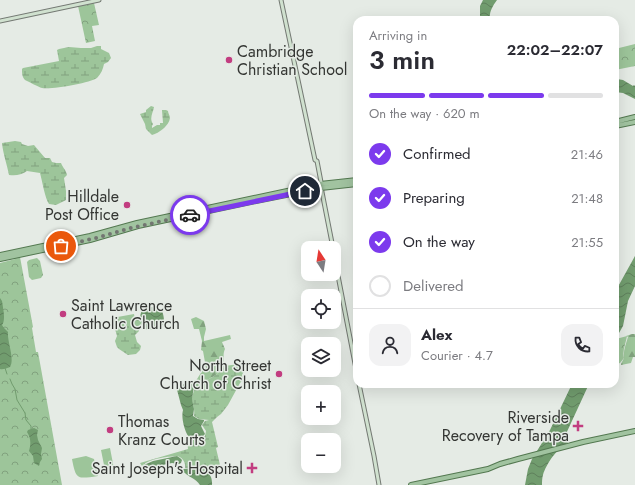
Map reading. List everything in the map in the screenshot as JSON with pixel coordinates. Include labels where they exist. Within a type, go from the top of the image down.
[{"type":"main road","points":[[0,21],[100,0]]},
{"type":"main road","points":[[281,0],[317,161],[321,182],[320,185],[332,241]]},
{"type":"main road","points":[[619,121],[635,117]]},
{"type":"main road","points":[[619,125],[635,122]]},
{"type":"main road","points":[[0,259],[96,238],[190,212],[320,185],[353,182]]},
{"type":"main road","points":[[0,255],[102,233],[131,224],[274,198],[320,185],[340,186],[353,183]]},
{"type":"main road","points":[[274,198],[277,195],[295,190]]},
{"type":"main road","points":[[60,246],[64,243],[75,241],[80,238]]},
{"type":"main road","points":[[339,281],[353,353]]},
{"type":"main road","points":[[360,388],[379,485]]},
{"type":"main road","points":[[411,485],[488,469],[518,458],[635,431]]},
{"type":"green space","points":[[94,3],[99,25],[92,26],[95,41],[86,43],[78,6]]},
{"type":"green space","points":[[635,44],[635,66],[619,69],[619,48]]},
{"type":"green space","points":[[101,46],[101,49],[109,53],[111,58],[104,64],[102,71],[97,78],[93,80],[70,86],[42,88],[23,78],[23,68],[59,61],[57,50],[59,49],[69,47],[91,48]]},
{"type":"green space","points":[[151,106],[154,107],[151,118],[153,124],[152,128],[160,125],[160,123],[163,123],[162,110],[168,111],[170,118],[168,124],[163,129],[152,135],[146,129],[140,114],[146,112],[146,110]]},
{"type":"green space","points":[[15,141],[21,142],[22,144],[28,146],[34,145],[45,158],[50,158],[52,162],[61,163],[67,175],[64,178],[66,200],[56,205],[49,204],[40,173],[27,171],[18,175],[9,175],[2,143]]},
{"type":"green space","points":[[20,257],[36,352],[38,352],[62,485],[0,485],[0,263],[19,258],[0,261]]},
{"type":"green space","points":[[37,258],[40,261],[43,275],[41,278],[32,280],[29,277],[27,262]]},
{"type":"green space","points":[[134,314],[135,319],[140,318],[142,326],[138,327],[139,331],[135,335],[137,342],[141,346],[140,350],[136,354],[128,355],[117,347],[115,341],[117,336],[112,318]]},
{"type":"green space","points":[[196,317],[204,321],[206,329],[204,341],[230,335],[231,339],[222,342],[225,349],[224,366],[221,370],[211,378],[194,384],[202,371],[206,368],[203,351],[201,350],[202,341],[199,329],[194,329],[191,319]]},
{"type":"green space","points":[[635,334],[635,357],[633,357],[631,363],[621,365],[624,358],[624,350],[628,337],[626,336]]},
{"type":"green space","points":[[627,336],[624,358],[619,363],[619,338]]},
{"type":"green space","points":[[240,364],[244,371],[242,375],[243,380],[228,405],[212,422],[218,447],[216,448],[220,465],[207,468],[205,471],[196,468],[185,468],[183,460],[177,456],[163,457],[149,461],[142,466],[140,463],[188,449],[187,439],[205,436],[206,431],[202,425],[205,421],[209,420],[199,419],[194,416],[192,400],[195,388],[194,384],[211,378],[224,366]]},
{"type":"green space","points":[[110,448],[114,469],[105,470],[101,450]]},
{"type":"green space","points":[[86,456],[94,459],[98,476],[86,478],[76,474],[72,459]]},
{"type":"water","points":[[483,0],[497,0],[491,10],[490,16],[480,16],[480,6]]},
{"type":"water","points":[[619,79],[635,86],[635,99],[619,92]]},
{"type":"water","points":[[635,256],[635,286],[628,301],[623,326],[619,333],[619,285]]},
{"type":"water","points":[[0,298],[2,301],[4,314],[2,325],[8,332],[12,360],[10,367],[2,369],[0,369]]},
{"type":"water","points":[[153,307],[161,310],[164,323],[158,328],[145,329],[141,322],[141,312],[144,309]]},
{"type":"water","points":[[188,382],[192,383],[194,386],[192,399],[194,409],[193,416],[204,420],[201,426],[205,434],[199,438],[188,436],[183,423],[183,410],[176,386]]},
{"type":"water","points":[[570,388],[587,388],[565,436],[569,442],[557,452],[550,461],[543,475],[542,485],[525,485],[528,469],[532,459],[550,430]]},
{"type":"water","points":[[34,428],[38,430],[38,440],[42,448],[42,459],[39,466],[34,463],[33,456],[29,451],[30,441],[27,432],[28,430]]},
{"type":"water","points":[[177,456],[182,460],[179,464],[172,463],[145,469],[142,468],[144,465],[153,461]]},
{"type":"water","points":[[192,468],[209,474],[212,480],[212,485],[200,485],[182,470]]},
{"type":"waterway","points":[[5,368],[7,374]]},
{"type":"waterway","points":[[10,379],[15,389],[17,400],[25,413]]},
{"type":"waterway","points":[[25,413],[26,420],[31,426],[31,429]]},
{"type":"way so far","points":[[61,246],[190,215]]},
{"type":"place","name":"Cambridge Christian School","points":[[229,60]]},
{"type":"place","name":"Hilldale Post Office","points":[[127,205]]},
{"type":"place","name":"Saint Lawrence Catholic Church","points":[[63,314]]},
{"type":"place","name":"North Street Church of Christ","points":[[279,374]]},
{"type":"place","name":"Riverside Recovery of Tampa","points":[[578,426]]},
{"type":"place","name":"Thomas Kranz Courts","points":[[110,430]]},
{"type":"place","name":"Saint Joseph's Hospital","points":[[252,468]]},
{"type":"route","points":[[190,215],[305,191]]}]
